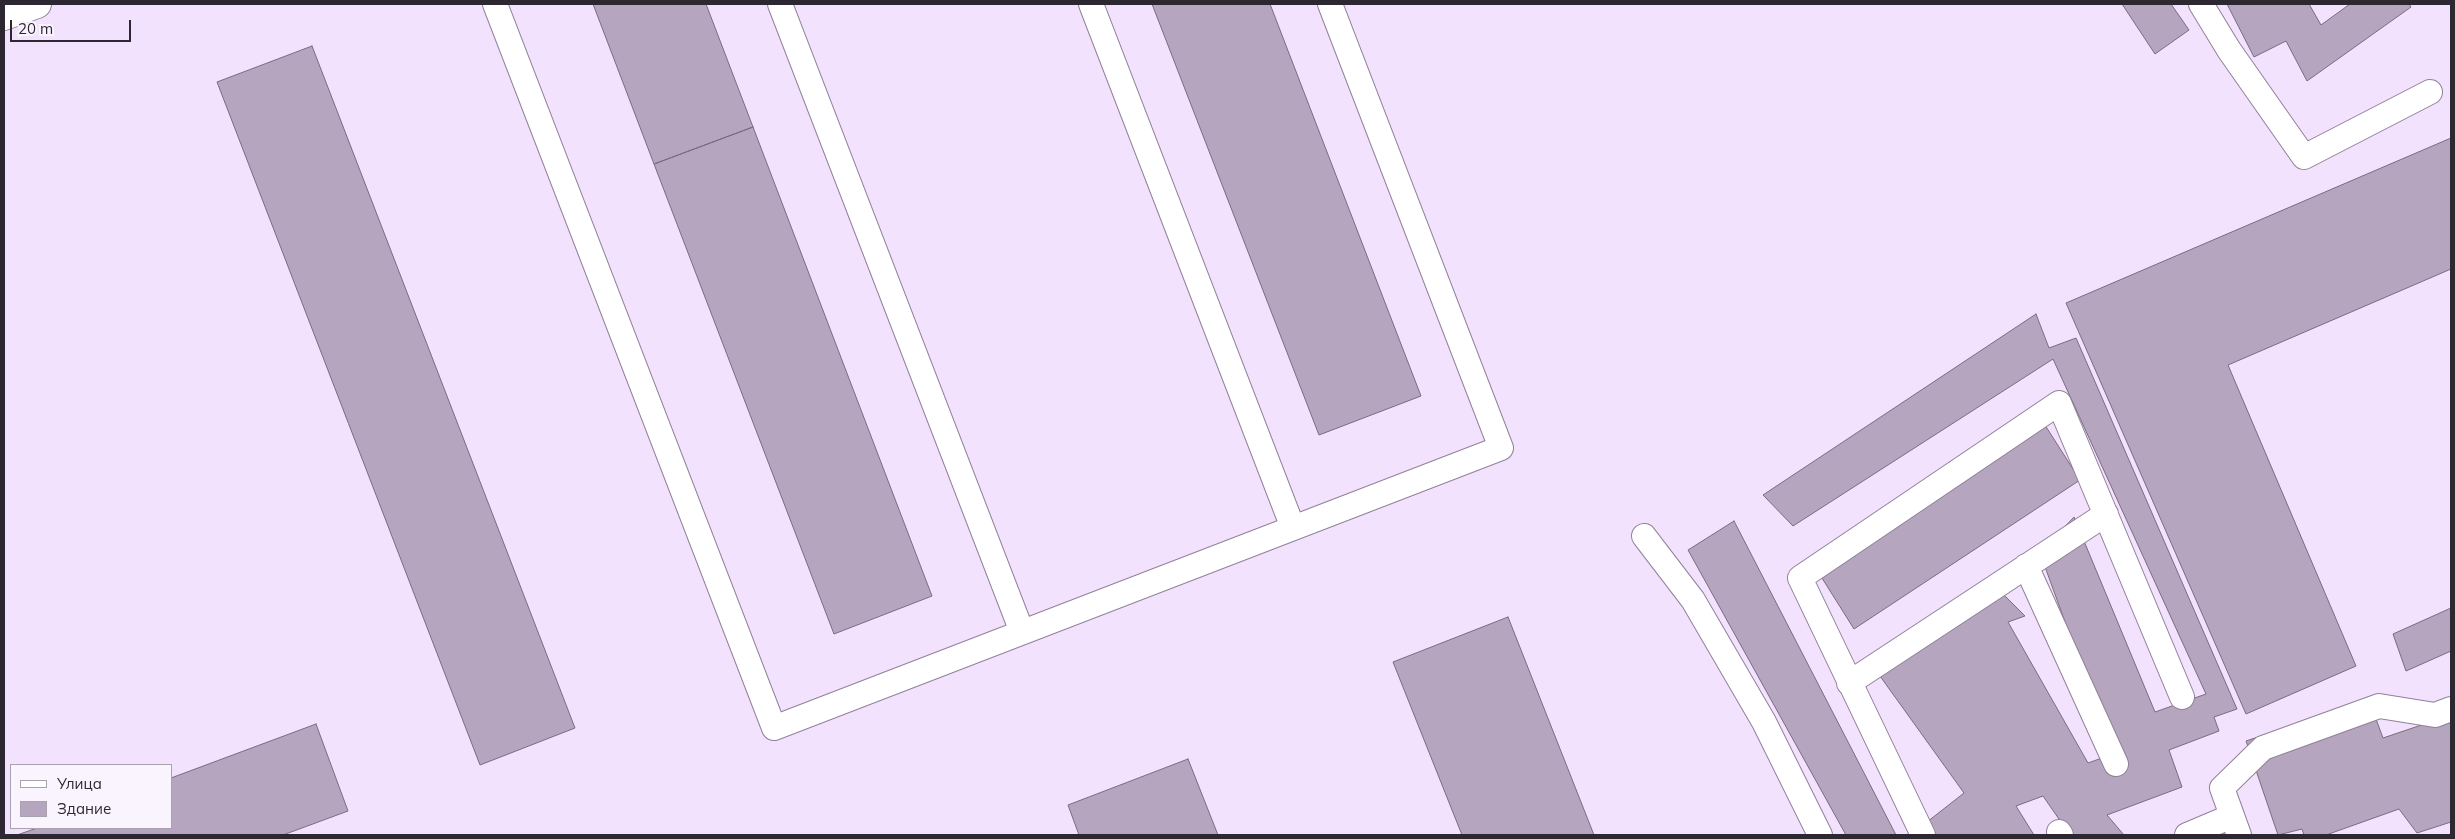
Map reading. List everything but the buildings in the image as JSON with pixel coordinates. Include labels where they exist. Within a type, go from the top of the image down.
[{"type":"street","points":[[4,16],[37,4]]},
{"type":"lane","points":[[494,4],[774,728],[1501,448],[1330,4]]},
{"type":"lane","points":[[780,4],[1022,632]]},
{"type":"lane","points":[[1091,4],[1293,528]]},
{"type":"lane","points":[[2201,4],[2229,50],[2304,158],[2430,92]]},
{"type":"lane","points":[[1923,835],[1800,578],[2059,403],[2182,696]]},
{"type":"lane","points":[[1849,683],[2106,514]]},
{"type":"lane","points":[[1644,536],[1702,616],[1764,722],[1820,835]]},
{"type":"lane","points":[[2026,566],[2116,764]]},
{"type":"lane","points":[[2187,835],[2236,826],[2222,788],[2264,748],[2379,706],[2435,715],[2451,708]]}]
